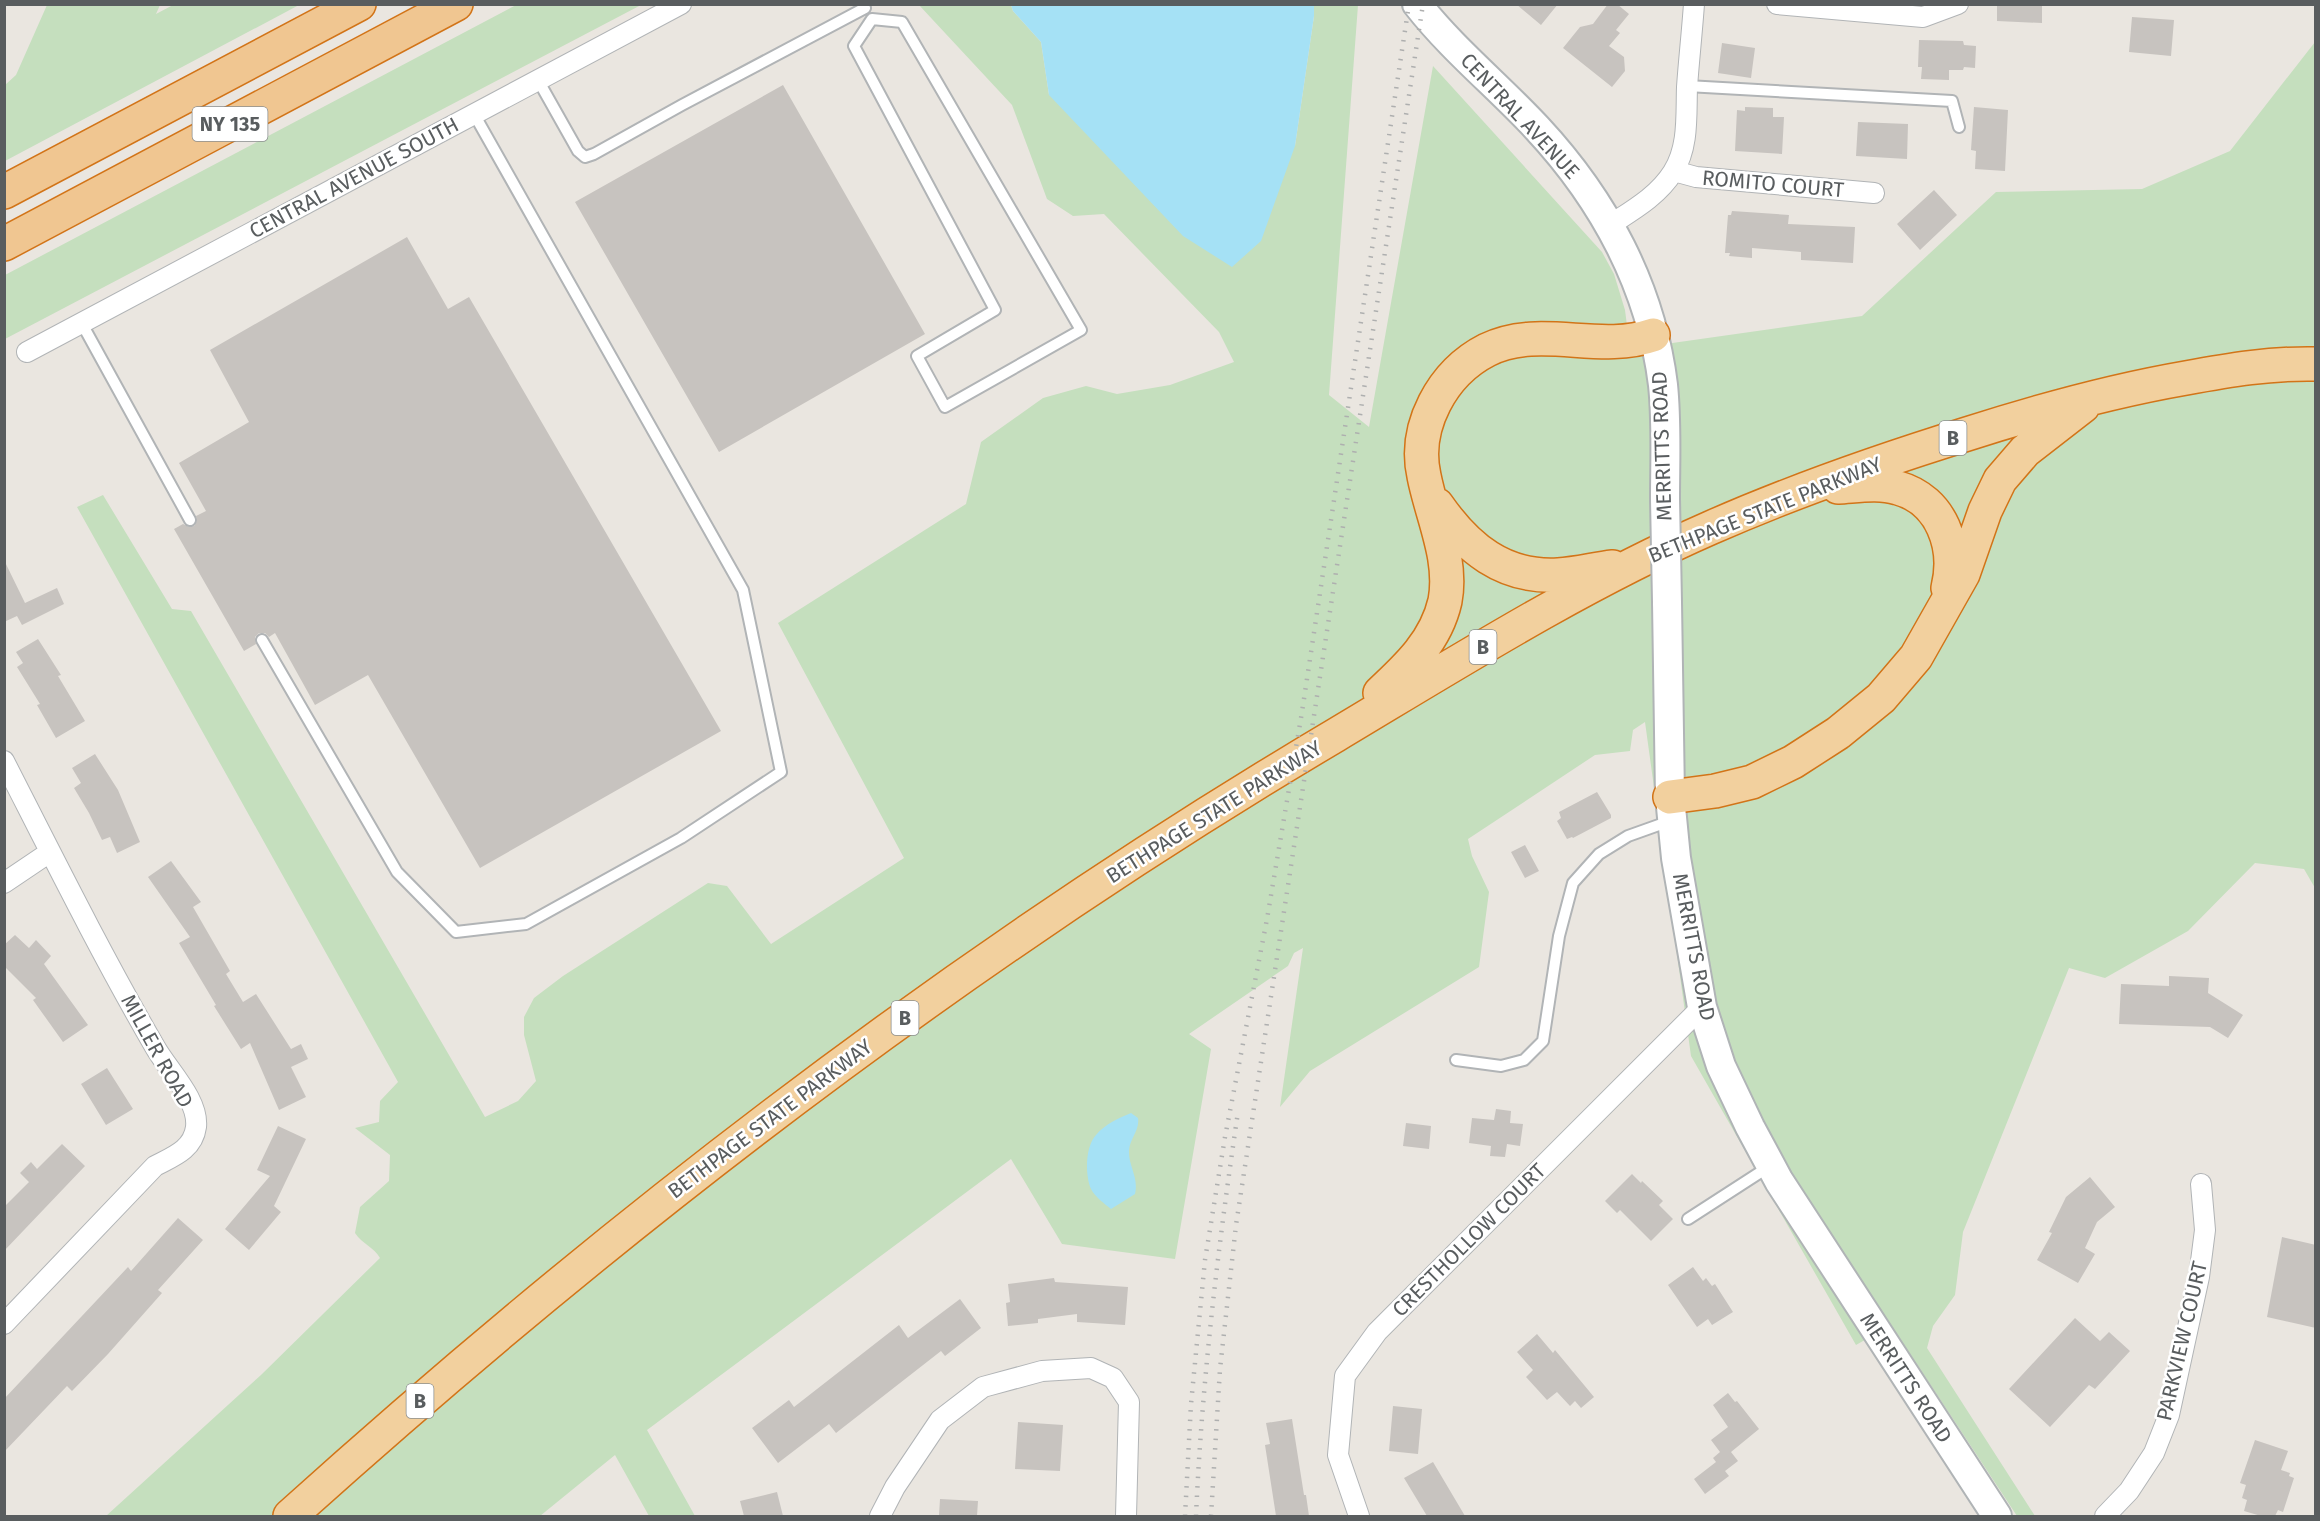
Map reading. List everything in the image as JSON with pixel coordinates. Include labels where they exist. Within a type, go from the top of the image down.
[{"type":"highway","name":"NY 135","points":[[4,192],[359,4]]},
{"type":"highway","name":"NY 135","points":[[4,244],[456,4]]},
{"type":"highway","points":[[1334,736],[1411,663],[1433,633],[1440,616],[1445,600],[1446,566],[1422,460],[1428,418],[1434,402],[1444,387],[1470,361],[1504,343],[1525,338],[1614,344],[1653,335]]},
{"type":"highway","name":"BETHPAGE STATE PARKWAY","points":[[290,1516],[439,1384],[553,1288],[708,1164],[859,1051],[1121,870],[1256,783],[1529,620],[1635,564],[1710,528],[1809,488],[1941,442],[2099,395],[2187,377],[2276,363],[2316,352]]},
{"type":"highway","name":"BETHPAGE STATE PARKWAY","points":[[2276,363],[2316,364]]},
{"type":"highway","points":[[1672,809],[1714,791],[1752,782],[1793,762],[1838,733],[1881,698],[1916,657],[1963,574],[1985,511],[2000,480],[2025,451],[2040,438],[2099,395]]},
{"type":"highway","points":[[1809,488],[1887,486],[1900,488],[1924,502],[1942,525],[1952,555],[1953,569],[1944,608]]},
{"type":"highway","points":[[1428,491],[1450,524],[1472,547],[1487,558],[1504,566],[1521,571],[1558,575],[1635,564]]},
{"type":"main road","name":"CENTRAL AVENUE","points":[[1417,4],[1450,41],[1539,130],[1577,175],[1610,225],[1637,285],[1653,335]]},
{"type":"main road","name":"MERRITTS ROAD","points":[[1653,335],[1663,387],[1672,809],[1676,858],[1702,1007],[1721,1066],[1770,1166],[1818,1244],[1997,1516]]},
{"type":"street","name":"CENTRAL AVENUE SOUTH","points":[[27,352],[681,4]]},
{"type":"street","points":[[1610,225],[1641,205],[1674,171],[1683,145],[1694,4]]},
{"type":"street","points":[[1777,4],[1923,16],[1958,4]]},
{"type":"street","name":"ROMITO COURT","points":[[1674,171],[1696,177],[1874,193]]},
{"type":"street","name":"MILLER ROAD","points":[[4,761],[94,938],[157,1050],[190,1099],[196,1126],[183,1152],[155,1166],[4,1324]]},
{"type":"street","points":[[4,883],[50,852]]},
{"type":"street","name":"CRESTHOLLOW COURT","points":[[1359,1516],[1338,1455],[1345,1376],[1377,1332],[1702,1007]]},
{"type":"street","name":"PARKVIEW COURT","points":[[2105,1516],[2129,1491],[2154,1454],[2169,1415],[2202,1254],[2205,1230],[2201,1184]]},
{"type":"street","points":[[880,1516],[895,1487],[940,1420],[983,1388],[1042,1371],[1091,1368],[1113,1378],[1129,1402],[1126,1516]]},
{"type":"lane","points":[[538,80],[578,151],[585,157],[864,6],[872,19]]},
{"type":"lane","points":[[872,19],[902,22],[1081,330],[945,407],[918,356],[995,310],[854,46],[872,19]]},
{"type":"lane","points":[[1687,86],[1952,101],[1959,127]]},
{"type":"lane","points":[[262,640],[397,872],[456,932],[526,924],[681,838],[781,772],[743,590],[474,114]]},
{"type":"lane","points":[[81,322],[190,519]]},
{"type":"lane","points":[[1456,1060],[1501,1066],[1524,1060],[1543,1041],[1559,936],[1573,883],[1599,854],[1672,809]]},
{"type":"lane","points":[[1688,1219],[1770,1166]]},
{"type":"green space","points":[[518,4],[641,5],[5,339],[5,275]]},
{"type":"green space","points":[[47,5],[160,5],[156,14],[173,5],[299,5],[5,161],[5,85],[16,75]]},
{"type":"green space","points":[[919,5],[1011,5],[1013,11],[1041,42],[1049,95],[1295,146],[1314,5],[1358,5],[1329,395],[1369,427],[1433,66],[1602,252],[1614,274],[1625,310],[1630,349],[1862,316],[1996,192],[2142,189],[2230,151],[2315,42],[2315,888],[2304,869],[2255,863],[2188,931],[2105,978],[2069,968],[1963,1232],[1955,1295],[1933,1326],[1927,1348],[2035,1516],[2017,1516],[1891,1325],[1856,1345],[1691,1056],[1645,722],[1633,730],[1630,751],[1595,755],[1468,839],[1472,856],[1489,892],[1479,967],[1310,1071],[1280,1107],[1303,948],[1294,953],[1288,966],[1189,1034],[1211,1049],[1175,1259],[1062,1244],[1011,1159],[647,1430],[695,1516],[649,1516],[615,1455],[540,1516],[106,1516],[261,1375],[380,1258],[355,1233],[360,1207],[389,1181],[390,1155],[355,1128],[379,1122],[380,1101],[398,1082],[77,507],[103,495],[172,609],[191,611],[485,1117],[518,1101],[536,1081],[524,1035],[524,1017],[534,998],[563,976],[708,883],[727,886],[771,944],[904,858],[778,623],[966,504],[981,442],[1043,398],[1086,386],[1117,394],[1170,385],[1234,362],[1219,332],[1104,214],[1073,216],[1047,199],[1012,105]]},
{"type":"water","points":[[1011,5],[1314,5],[1295,146],[1261,241],[1232,267],[1183,236],[1049,95],[1041,42],[1013,11]]},
{"type":"water","points":[[1131,1113],[1138,1118],[1129,1150],[1136,1182],[1135,1194],[1111,1209],[1091,1189],[1087,1169],[1088,1154],[1092,1140],[1100,1131]]},
{"type":"building","points":[[1516,4],[1558,4],[1541,25]]},
{"type":"building","points":[[1608,4],[1617,4],[1629,14],[1616,30],[1620,33],[1609,46],[1624,57],[1625,71],[1612,87],[1563,48],[1580,27],[1593,24]]},
{"type":"building","points":[[1997,4],[2042,4],[2042,23],[1997,21]]},
{"type":"building","points":[[2132,17],[2174,20],[2171,56],[2129,52]]},
{"type":"building","points":[[1919,40],[1963,41],[1964,45],[1976,46],[1975,68],[1964,67],[1963,70],[1949,70],[1949,80],[1921,79],[1922,67],[1918,67]]},
{"type":"building","points":[[1722,43],[1755,48],[1751,78],[1718,73]]},
{"type":"building","points":[[783,85],[925,334],[719,452],[575,202]]},
{"type":"building","points":[[1745,107],[1773,108],[1773,117],[1784,117],[1782,154],[1735,151],[1737,110],[1745,111]]},
{"type":"building","points":[[1974,107],[2008,110],[2005,171],[1975,169],[1976,151],[1971,150]]},
{"type":"building","points":[[1858,122],[1908,124],[1907,159],[1856,156]]},
{"type":"building","points":[[1934,190],[1957,215],[1920,250],[1897,224]]},
{"type":"building","points":[[1732,211],[1789,215],[1788,224],[1855,227],[1853,263],[1801,260],[1801,252],[1752,248],[1752,258],[1729,256],[1730,253],[1725,253],[1728,215],[1731,215]]},
{"type":"building","points":[[407,237],[448,309],[469,297],[721,731],[480,868],[368,675],[315,705],[275,633],[269,637],[265,633],[259,633],[255,637],[256,644],[244,651],[174,529],[183,524],[189,527],[194,526],[197,521],[196,516],[206,511],[179,463],[249,422],[210,350]]},
{"type":"building","points":[[4,560],[25,603],[57,588],[64,604],[22,625],[17,616],[4,622]]},
{"type":"building","points":[[38,639],[61,675],[58,676],[85,721],[56,738],[37,705],[40,704],[17,667],[23,663],[16,652]]},
{"type":"building","points":[[95,754],[118,790],[140,842],[117,853],[110,837],[102,840],[74,788],[81,783],[72,768]]},
{"type":"building","points":[[1597,792],[1611,818],[1567,839],[1557,821],[1561,818],[1559,812]]},
{"type":"building","points":[[1525,845],[1539,871],[1525,878],[1511,852]]},
{"type":"building","points":[[171,861],[201,902],[193,907],[230,971],[226,974],[243,1002],[256,994],[291,1049],[301,1044],[308,1059],[291,1067],[306,1097],[279,1110],[250,1043],[241,1049],[214,1006],[216,1005],[179,943],[190,937],[148,877]]},
{"type":"building","points":[[15,935],[29,948],[36,940],[51,956],[44,964],[88,1025],[63,1042],[33,1000],[36,998],[4,966],[4,945]]},
{"type":"building","points":[[2169,976],[2209,978],[2208,993],[2243,1015],[2228,1038],[2210,1027],[2119,1024],[2121,984],[2169,986]]},
{"type":"building","points":[[107,1068],[133,1109],[106,1125],[81,1084]]},
{"type":"building","points":[[1496,1109],[1511,1111],[1510,1123],[1523,1124],[1520,1146],[1507,1144],[1505,1157],[1490,1156],[1491,1146],[1469,1143],[1472,1118],[1494,1120]]},
{"type":"building","points":[[1406,1123],[1431,1126],[1429,1149],[1403,1146]]},
{"type":"building","points":[[278,1126],[306,1139],[274,1206],[281,1212],[249,1250],[225,1229],[270,1176],[257,1170]]},
{"type":"building","points":[[62,1144],[85,1166],[4,1251],[4,1207],[29,1182],[20,1173],[31,1162],[37,1169]]},
{"type":"building","points":[[1632,1174],[1663,1201],[1659,1205],[1673,1219],[1651,1241],[1620,1210],[1617,1213],[1605,1201]]},
{"type":"building","points":[[2090,1177],[2115,1207],[2097,1222],[2085,1248],[2095,1254],[2078,1283],[2037,1260],[2052,1233],[2049,1232],[2066,1197]]},
{"type":"building","points":[[178,1218],[203,1240],[158,1290],[162,1293],[108,1354],[72,1391],[67,1386],[4,1452],[4,1399],[128,1267],[131,1271]]},
{"type":"building","points":[[2282,1237],[2316,1245],[2316,1328],[2267,1317]]},
{"type":"building","points":[[1693,1267],[1703,1281],[1706,1278],[1712,1286],[1715,1284],[1733,1312],[1712,1325],[1708,1319],[1697,1327],[1668,1285]]},
{"type":"building","points":[[1054,1278],[1055,1282],[1128,1287],[1125,1325],[1077,1322],[1077,1314],[1038,1319],[1038,1323],[1008,1326],[1006,1303],[1010,1302],[1008,1284]]},
{"type":"building","points":[[960,1299],[981,1328],[945,1356],[941,1351],[836,1433],[829,1424],[778,1463],[752,1428],[789,1400],[794,1407],[899,1325],[908,1338]]},
{"type":"building","points":[[2075,1318],[2100,1341],[2109,1332],[2130,1351],[2095,1389],[2089,1385],[2050,1427],[2009,1389]]},
{"type":"building","points":[[1537,1334],[1553,1353],[1555,1350],[1594,1397],[1581,1408],[1575,1401],[1570,1406],[1557,1392],[1547,1400],[1526,1377],[1533,1370],[1517,1352]]},
{"type":"building","points":[[1728,1393],[1759,1429],[1731,1452],[1738,1461],[1725,1471],[1729,1476],[1705,1494],[1694,1479],[1716,1462],[1713,1458],[1720,1452],[1711,1440],[1728,1427],[1713,1405]]},
{"type":"building","points":[[1393,1406],[1422,1409],[1418,1454],[1389,1451]]},
{"type":"building","points":[[1292,1419],[1309,1516],[1276,1516],[1265,1445],[1270,1444],[1266,1423]]},
{"type":"building","points":[[1018,1422],[1063,1425],[1060,1471],[1015,1469]]},
{"type":"building","points":[[2255,1440],[2288,1451],[2281,1470],[2290,1473],[2289,1476],[2294,1478],[2283,1512],[2278,1510],[2275,1516],[2261,1516],[2244,1511],[2247,1500],[2242,1498],[2246,1485],[2240,1483]]},
{"type":"building","points":[[1433,1462],[1465,1516],[1427,1516],[1404,1478]]},
{"type":"building","points":[[777,1492],[783,1516],[744,1516],[740,1501]]},
{"type":"building","points":[[940,1499],[978,1501],[977,1516],[939,1516]]},
{"type":"railway","points":[[1185,1516],[1191,1404],[1205,1260],[1302,712],[1409,4]]},
{"type":"railway","points":[[1211,1516],[1220,1369],[1236,1225],[1423,4]]},
{"type":"railway","points":[[1196,1516],[1202,1414],[1212,1314],[1238,1112]]}]
